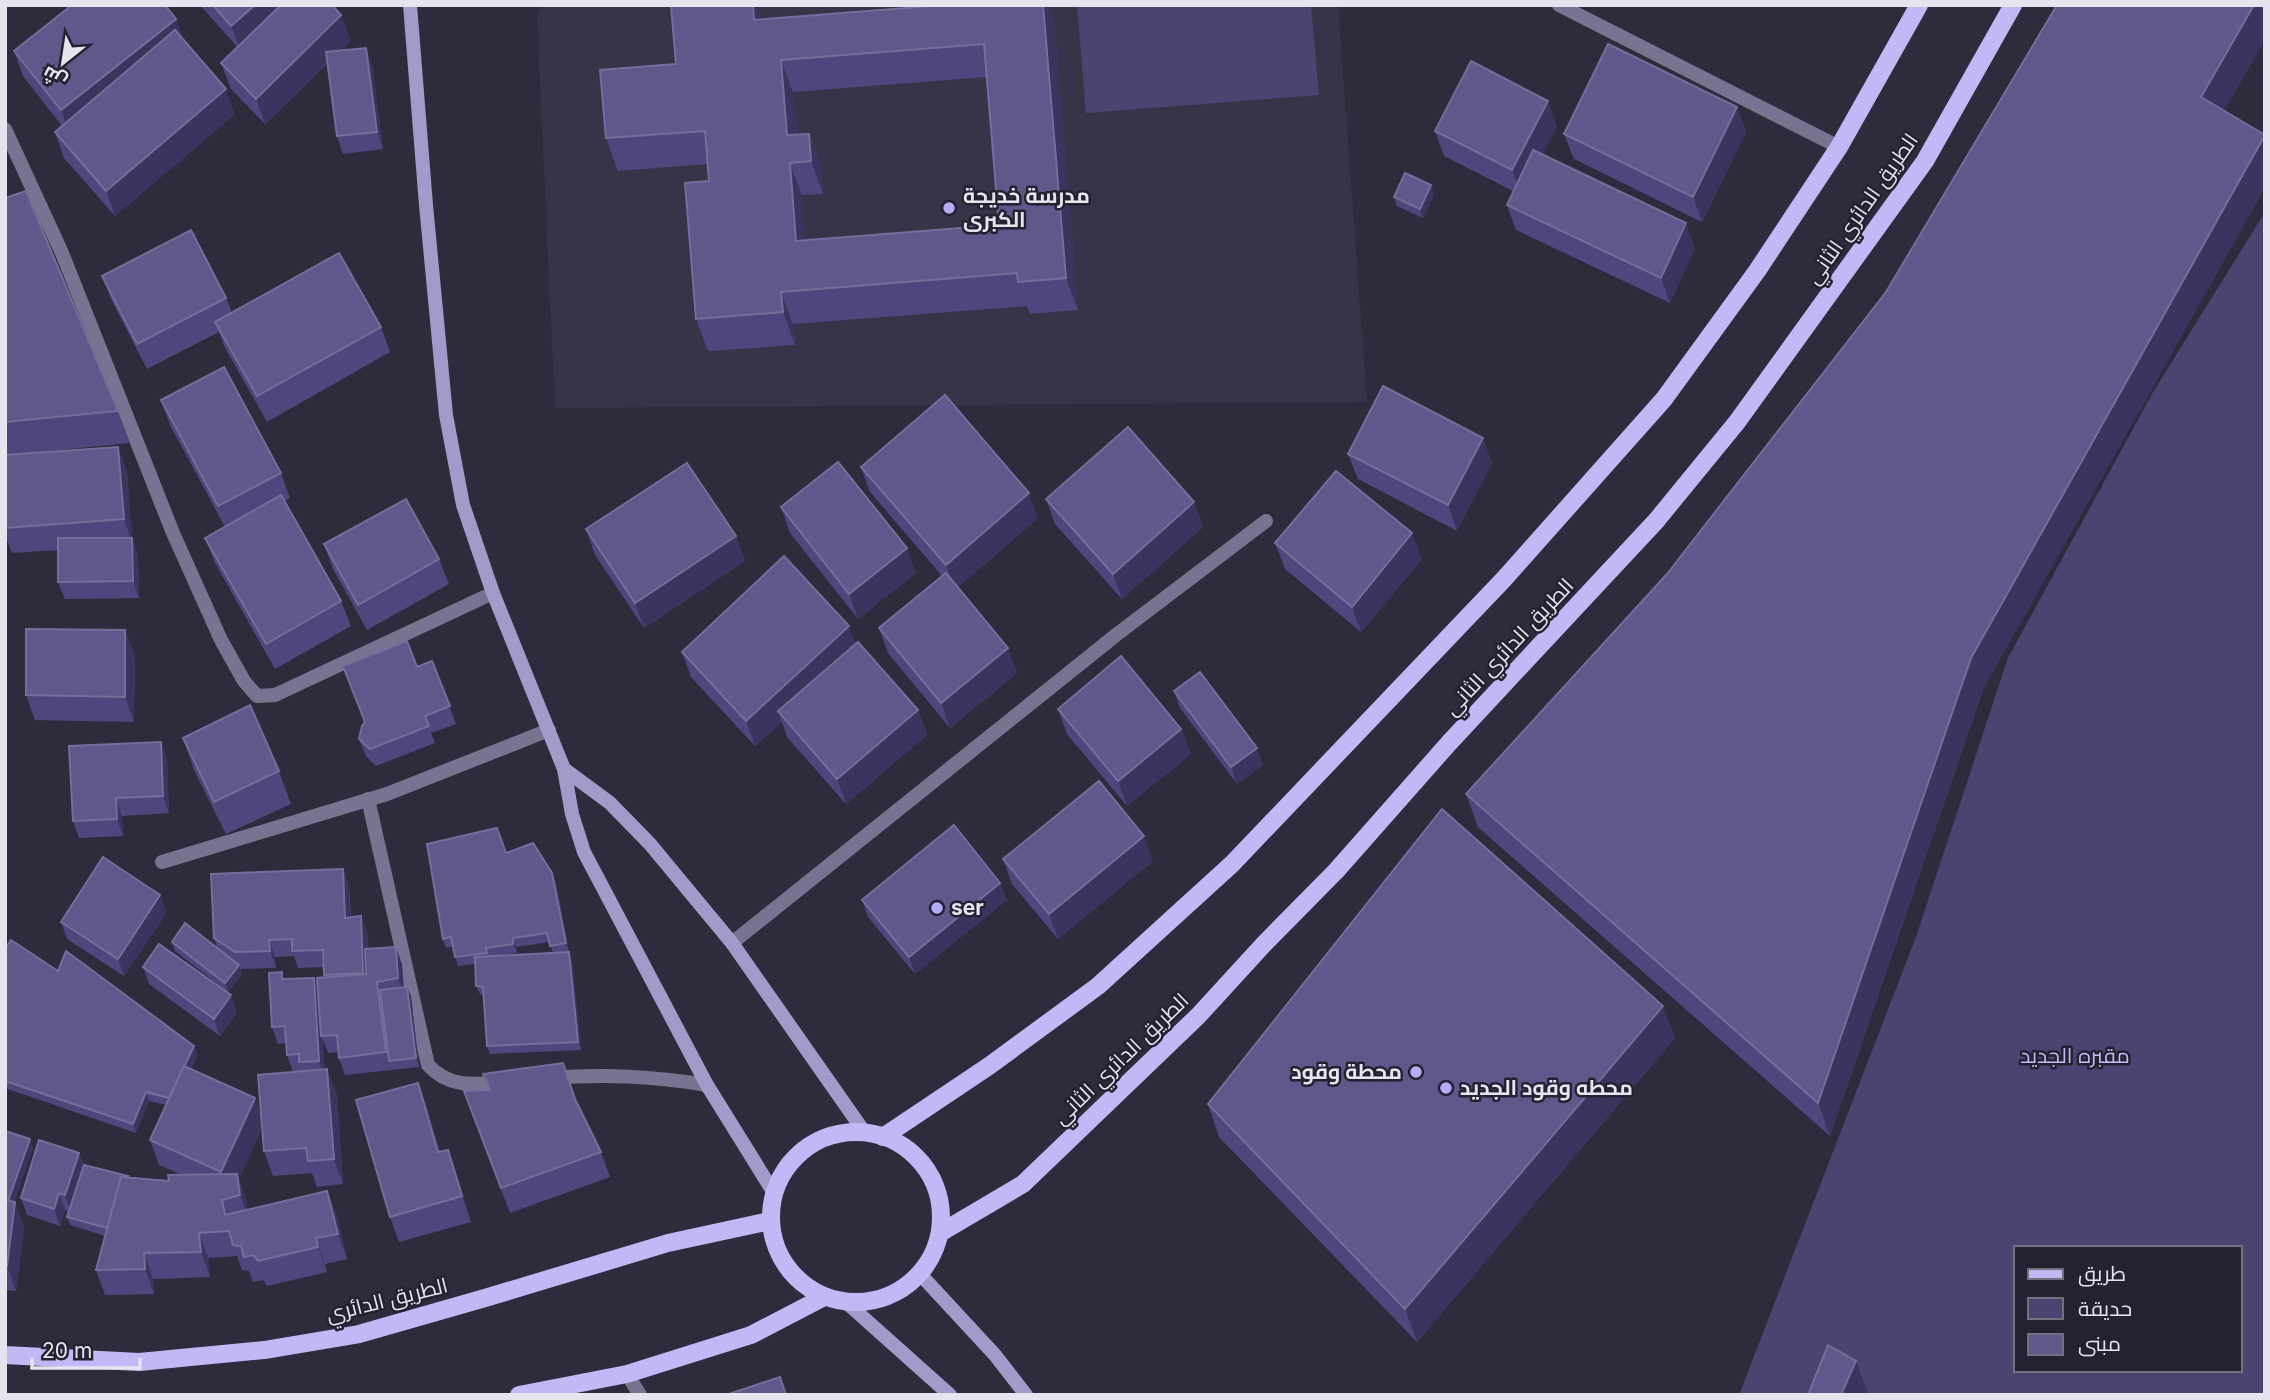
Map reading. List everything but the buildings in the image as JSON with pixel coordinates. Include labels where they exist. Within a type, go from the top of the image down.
[{"type":"main road","points":[[883,1137],[989,1066],[1098,986],[1232,864],[1504,579],[1664,399],[1757,271],[1839,147],[1919,5]]},
{"type":"main road","name":"الطريق الدائري الثاني","points":[[940,1233],[1023,1184],[1198,1016],[1336,871],[1449,743],[1656,522],[1746,411],[1925,161],[2013,5]]},
{"type":"main road","points":[[865,1133],[883,1137],[910,1152],[930,1175],[940,1203],[940,1233],[933,1255],[920,1274],[887,1297],[847,1303],[824,1297],[797,1279],[778,1253],[770,1221],[774,1193],[787,1166],[808,1146],[836,1135],[865,1133]]},
{"type":"main road","name":"الطريق الدائري","points":[[5,1355],[139,1362],[264,1350],[359,1334],[668,1243],[770,1221]]},
{"type":"main road","points":[[519,1395],[626,1374],[751,1335],[824,1297]]},
{"type":"street","points":[[410,5],[425,205],[446,415],[463,505],[493,593],[564,769],[572,814],[584,852],[707,1085],[774,1193]]},
{"type":"street","points":[[1559,5],[1839,147]]},
{"type":"street","points":[[5,129],[62,253],[199,593],[244,681],[257,696],[275,695],[493,593]]},
{"type":"street","points":[[732,943],[1115,635],[1266,521]]},
{"type":"street","points":[[162,862],[404,788],[549,730]]},
{"type":"street","points":[[564,769],[610,803],[650,844],[732,943],[865,1133]]},
{"type":"street","points":[[368,799],[428,1065],[436,1074],[456,1083],[600,1074],[656,1077],[707,1085]]},
{"type":"street","points":[[920,1274],[995,1355],[1026,1395]]},
{"type":"street","points":[[847,1303],[950,1395]]},
{"type":"street","points":[[626,1374],[640,1395]]},
{"type":"shaded area","name":"مدرسة خديجة الكبرى","points":[[541,5],[1338,5],[1367,402],[555,408],[537,15]]},
{"type":"green space","points":[[1077,5],[1311,5],[1319,95],[1086,113]]},
{"type":"green space","name":"مقبره الجديد","points":[[2265,212],[2265,1395],[1739,1395],[1916,937],[2008,658],[2152,394]]},
{"type":"place","name":"مدرسة خديجة الكبرى","points":[[949,208]]},
{"type":"place","name":"ser","points":[[937,908]]},
{"type":"place","name":"محطة وقود","points":[[1416,1072]]},
{"type":"place","name":"محطه وقود الجديد","points":[[1446,1088]]}]
